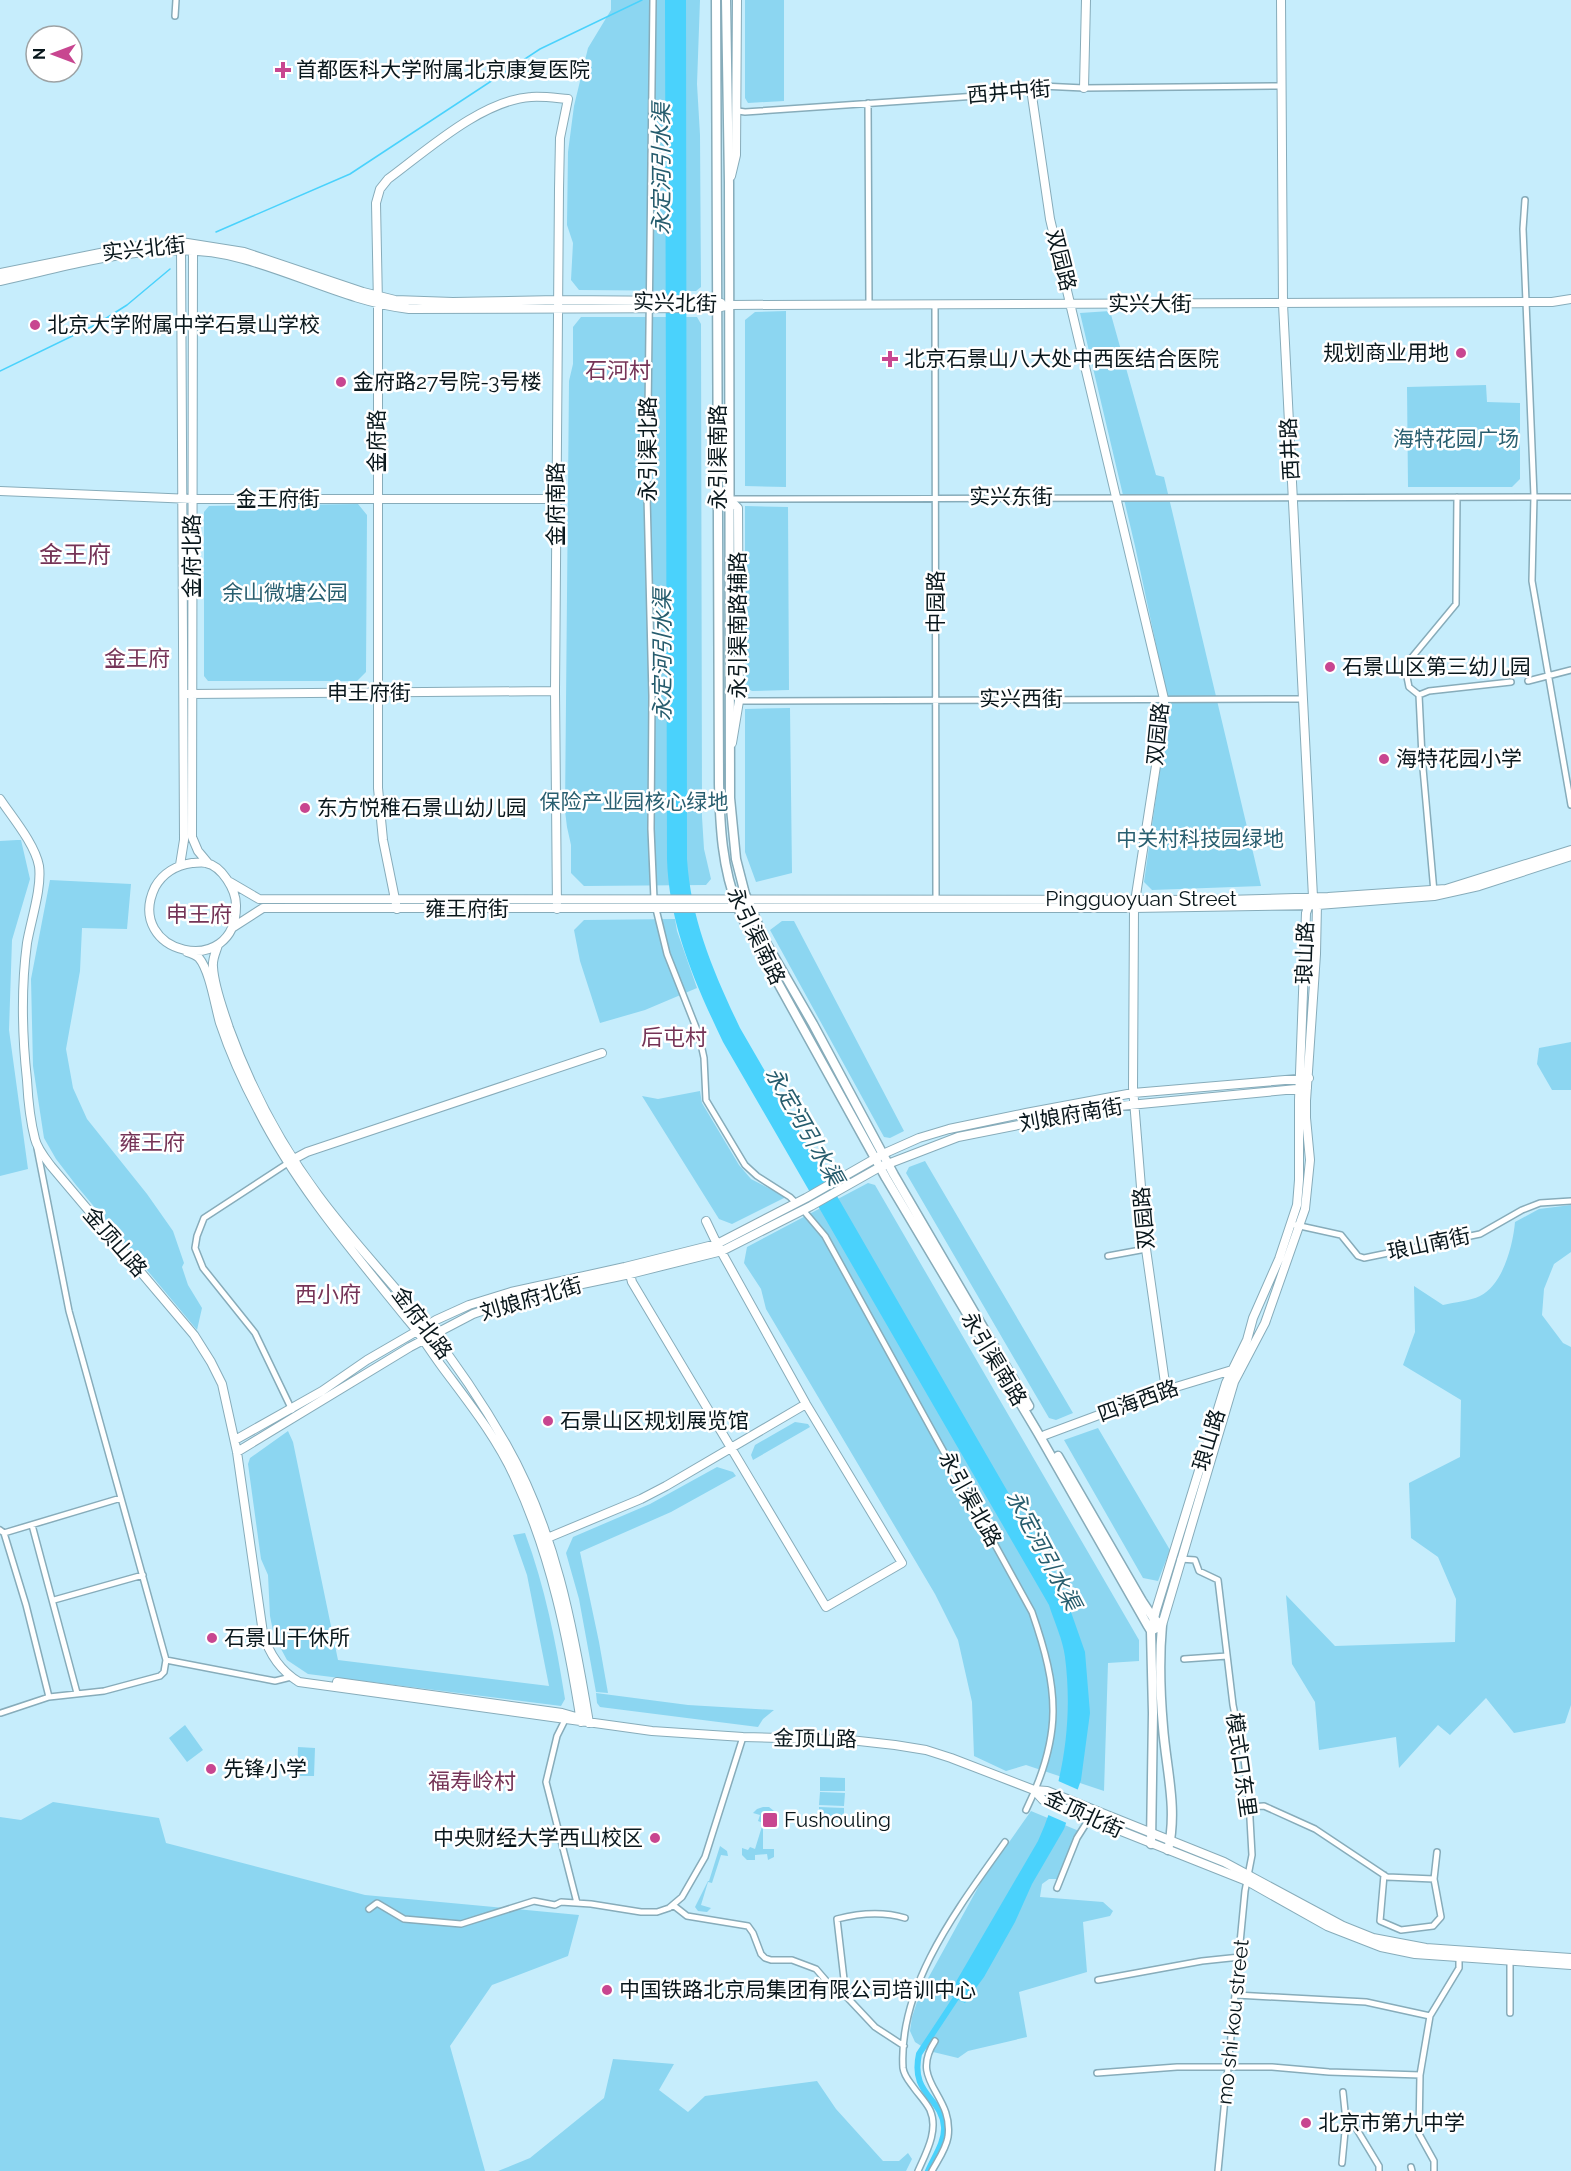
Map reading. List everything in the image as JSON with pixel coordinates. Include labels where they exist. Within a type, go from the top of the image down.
[{"type":"main road","name":"永引渠南路","points":[[716,0],[720,826],[724,858],[738,908],[1151,1631],[1152,1834],[1150,1844]]},
{"type":"main road","name":"永引渠南路","points":[[726,0],[729,183],[730,753],[732,829],[736,859],[750,908],[765,941],[813,1024],[881,1161],[1154,1619],[1162,1625]]},
{"type":"main road","points":[[729,183],[736,155],[738,111],[737,0]]},
{"type":"main road","points":[[1084,88],[1086,0]]},
{"type":"main road","name":"西井路","points":[[1281,0],[1283,304],[1303,699],[1310,901]]},
{"type":"main road","name":"双园路","points":[[1031,89],[1050,219],[1164,699],[1164,714],[1135,904],[1133,1093],[1146,1249],[1166,1390]]},
{"type":"main road","name":"金府路","points":[[396,904],[383,840],[378,788],[378,300],[375,203],[380,189],[388,179],[453,129],[503,102],[531,96],[568,99]]},
{"type":"main road","name":"金府南路","points":[[557,909],[555,691],[560,138],[568,99]]},
{"type":"main road","points":[[728,99],[738,111]]},
{"type":"main road","name":"实兴北街","points":[[0,273],[130,247],[181,246],[243,258],[409,309],[434,310],[558,304],[729,305]]},
{"type":"main road","name":"实兴北街","points":[[0,281],[181,246]]},
{"type":"main road","name":"金府北路","points":[[181,246],[183,499],[192,837],[198,851],[208,863]]},
{"type":"main road","name":"金府北路","points":[[180,865],[184,840],[188,694],[192,499],[193,247]]},
{"type":"main road","name":"实兴大街","points":[[729,305],[1283,304],[1552,302],[1571,299]]},
{"type":"main road","name":"金王府街","points":[[0,491],[183,499],[556,498]]},
{"type":"main road","name":"永引渠南路辅路","points":[[729,499],[738,508],[739,701],[730,753]]},
{"type":"main road","name":"申王府街","points":[[188,694],[555,691]]},
{"type":"main road","name":"金顶山路","points":[[0,799],[25,835],[39,866],[25,960],[22,998],[24,1053],[35,1141],[58,1175],[199,1342],[222,1384],[236,1440],[263,1633],[271,1653],[282,1669],[299,1682],[565,1720],[664,1732],[867,1741],[926,1750],[1034,1790]]},
{"type":"main road","name":"Pingguoyuan Street","points":[[707,908],[1310,901],[1434,894],[1571,850]]},
{"type":"main road","name":"Pingguoyuan Street","points":[[1310,901],[1318,905],[1434,894],[1479,886],[1571,856]]},
{"type":"main road","points":[[208,863],[230,882],[236,898],[232,928],[223,942],[218,945],[203,951],[187,952],[167,944],[159,937],[150,912],[151,900],[158,882],[180,865],[208,863]]},
{"type":"main road","name":"雍王府街","points":[[230,882],[259,899],[557,909],[707,908]]},
{"type":"main road","name":"雍王府街","points":[[232,928],[262,908],[557,899],[706,899]]},
{"type":"main road","points":[[706,899],[707,908]]},
{"type":"main road","name":"Pingguoyuan Street","points":[[706,899],[936,899],[1135,904]]},
{"type":"main road","points":[[773,899],[768,903],[774,908]]},
{"type":"main road","name":"琅山路","points":[[1305,1078],[1306,913],[1310,901]]},
{"type":"main road","name":"琅山路","points":[[1151,1631],[1232,1370],[1247,1340],[1253,1318],[1297,1205],[1318,905]]},
{"type":"main road","name":"金府北路","points":[[218,945],[213,966],[215,983],[235,1045],[310,1197],[474,1408],[515,1476],[545,1539]]},
{"type":"main road","name":"金府北路","points":[[187,952],[198,958],[206,972],[220,1021],[257,1110],[291,1161],[376,1268],[391,1281],[426,1325],[482,1405],[506,1444],[536,1504],[584,1721]]},
{"type":"main road","points":[[291,1161],[307,1152],[602,1053]]},
{"type":"main road","name":"刘娘府南街","points":[[811,1206],[920,1138],[949,1129],[1133,1093],[1305,1078]]},
{"type":"main road","name":"琅山路","points":[[1162,1625],[1234,1382],[1265,1323],[1305,1209],[1310,1160],[1304,1088]]},
{"type":"main road","name":"刘娘府南街","points":[[881,1161],[958,1137],[1134,1103],[1304,1088]]},
{"type":"main road","name":"刘娘府北街","points":[[236,1440],[291,1409],[426,1325],[469,1305],[496,1296],[719,1248],[841,1178],[881,1161]]},
{"type":"main road","name":"刘娘府北街","points":[[237,1452],[432,1334],[473,1314],[509,1300],[630,1274],[719,1248],[811,1206]]},
{"type":"main road","points":[[630,1274],[632,1282],[825,1607],[902,1563],[806,1404],[706,1221]]},
{"type":"main road","name":"四海西路","points":[[1045,1435],[1166,1390],[1232,1370]]},
{"type":"main road","points":[[545,1539],[641,1499],[806,1404]]},
{"type":"main road","points":[[1151,1631],[1162,1625],[1162,1713],[1171,1779],[1169,1846]]},
{"type":"main road","name":"金顶山路","points":[[291,1677],[550,1711],[584,1721]]},
{"type":"main road","name":"金顶北街","points":[[1034,1790],[1050,1792],[1152,1834],[1169,1846],[1248,1877],[1327,1926],[1381,1947],[1415,1954],[1571,1958]]},
{"type":"main road","name":"金顶北街","points":[[1034,1790],[1043,1800],[1150,1844],[1169,1846]]},
{"type":"main road","name":"金顶北街","points":[[1459,1954],[1510,1961],[1571,1965]]},
{"type":"street","points":[[175,16],[176,0]]},
{"type":"street","name":"永引渠北路","points":[[653,0],[653,304],[647,496],[652,696],[651,829],[656,899]]},
{"type":"street","name":"西井中街","points":[[738,111],[977,96],[1041,86],[1084,88],[1282,86]]},
{"type":"street","points":[[868,103],[869,305]]},
{"type":"street","points":[[1525,200],[1523,229],[1534,496],[1533,590],[1571,805]]},
{"type":"street","name":"中园路","points":[[935,305],[936,899]]},
{"type":"street","name":"实兴东街","points":[[729,499],[1116,496],[1571,497]]},
{"type":"street","points":[[1434,894],[1419,695],[1409,687],[1406,672],[1408,662],[1456,604],[1457,497]]},
{"type":"street","points":[[1528,681],[1571,670]]},
{"type":"street","points":[[1419,695],[1429,691],[1511,682]]},
{"type":"street","name":"实兴西街","points":[[739,701],[1303,699]]},
{"type":"street","points":[[657,909],[667,954],[699,1035],[704,1058],[706,1100],[745,1165],[795,1203]]},
{"type":"street","points":[[1,1713],[49,1697],[104,1691],[160,1676],[164,1672],[166,1660],[69,1311],[35,1141]]},
{"type":"street","points":[[291,1161],[204,1218],[195,1248],[203,1268],[255,1333],[294,1418]]},
{"type":"street","name":"琅山南街","points":[[1291,1224],[1341,1235],[1358,1256],[1364,1258],[1479,1234],[1522,1210],[1540,1203],[1571,1201]]},
{"type":"street","name":"永引渠北路","points":[[802,1210],[825,1236],[1032,1612],[1046,1652],[1054,1702],[1052,1736],[1045,1763],[1026,1810]]},
{"type":"street","points":[[1108,1256],[1146,1249]]},
{"type":"street","points":[[49,1697],[26,1605],[2,1531],[32,1525],[121,1498]]},
{"type":"street","points":[[32,1525],[54,1600],[77,1693]]},
{"type":"street","name":"模式口东里","points":[[1180,1559],[1195,1560],[1199,1571],[1218,1580],[1233,1705],[1244,1759],[1249,1807],[1252,1855],[1248,1877]]},
{"type":"street","points":[[54,1600],[143,1575]]},
{"type":"street","points":[[1184,1659],[1227,1656]]},
{"type":"street","points":[[166,1660],[275,1681],[291,1677]]},
{"type":"street","points":[[565,1720],[557,1736],[546,1782],[577,1903]]},
{"type":"street","points":[[369,1909],[377,1904],[404,1919],[461,1924],[534,1901],[555,1905],[561,1902],[577,1903],[641,1912],[657,1912],[673,1905],[682,1897],[705,1857],[743,1737]]},
{"type":"street","points":[[1249,1807],[1264,1806],[1315,1829],[1387,1877],[1434,1879]]},
{"type":"street","points":[[1058,1888],[1077,1838],[1089,1819]]},
{"type":"street","points":[[918,2171],[929,2146],[933,2124],[930,2109],[904,2075],[905,2027],[920,1978],[961,1904],[1005,1842]]},
{"type":"street","points":[[1384,1875],[1380,1921],[1401,1930],[1433,1926],[1441,1917],[1434,1879],[1437,1852]]},
{"type":"street","name":"mo shi kou street","points":[[1218,2171],[1248,1877]]},
{"type":"street","points":[[673,1905],[687,1916],[748,1926],[765,1958],[792,1960],[810,1966],[875,2026],[904,2046]]},
{"type":"street","points":[[848,1999],[837,1919],[856,1914],[882,1912],[905,1918]]},
{"type":"street","points":[[1434,2171],[1434,2161],[1419,2134],[1420,2075],[1430,2016],[1459,1968],[1459,1954]]},
{"type":"street","points":[[1098,1980],[1202,1961],[1240,1957]]},
{"type":"street","points":[[1510,1961],[1510,2013]]},
{"type":"street","points":[[1236,1995],[1366,2002],[1430,2016]]},
{"type":"street","points":[[932,2171],[946,2145],[948,2134],[944,2103],[926,2072],[929,2051],[935,2041]]},
{"type":"street","points":[[1097,2073],[1177,2067],[1272,2067],[1329,2072],[1420,2075]]},
{"type":"street","points":[[1342,2163],[1346,2121],[1343,2092]]},
{"type":"street","points":[[1346,2121],[1356,2128],[1379,2166],[1379,2171]]},
{"type":"green space","points":[[611,0],[700,0],[697,84],[700,135],[701,287],[696,291],[579,290],[571,280],[573,243],[567,225],[568,152],[574,106],[588,48],[611,10]]},
{"type":"green space","points":[[745,0],[784,0],[784,101],[748,103],[745,98]]},
{"type":"green space","points":[[786,311],[786,487],[745,486],[745,320],[755,312]]},
{"type":"green space","name":"中关村科技园绿地","points":[[1110,311],[1156,475],[1164,477],[1261,886],[1152,890],[1144,882],[1169,706],[1135,546],[1080,313]]},
{"type":"green space","name":"保险产业园核心绿地","points":[[581,317],[697,317],[701,324],[702,817],[704,849],[711,879],[706,885],[584,886],[571,873],[571,845],[565,811],[569,381],[573,364],[573,327]]},
{"type":"green space","name":"海特花园广场","points":[[1486,385],[1487,402],[1520,403],[1520,479],[1512,487],[1408,487],[1407,387]]},
{"type":"green space","name":"余山微塘公园","points":[[358,504],[367,515],[366,672],[357,681],[208,681],[204,676],[204,512],[209,506]]},
{"type":"green space","points":[[745,506],[788,507],[789,690],[752,691],[745,687]]},
{"type":"green space","points":[[790,708],[792,873],[756,882],[745,852],[745,709]]},
{"type":"green space","points":[[21,840],[30,879],[12,940],[9,1030],[28,1169],[0,1176],[0,841]]},
{"type":"green space","points":[[50,880],[131,884],[127,929],[82,928],[80,971],[66,1049],[73,1088],[87,1119],[147,1194],[173,1231],[184,1263],[182,1267],[188,1285],[202,1308],[197,1330],[76,1185],[56,1159],[44,1138],[33,1066],[31,979]]},
{"type":"green space","points":[[675,919],[697,988],[645,1010],[600,1023],[580,961],[574,930],[584,920]]},
{"type":"green space","points":[[782,921],[794,921],[904,1131],[890,1138],[884,1137],[770,930]]},
{"type":"green space","points":[[1571,1042],[1571,1090],[1552,1090],[1537,1064],[1539,1048]]},
{"type":"green space","points":[[700,1091],[702,1103],[739,1165],[751,1179],[786,1197],[732,1224],[719,1219],[642,1096],[658,1099]]},
{"type":"green space","points":[[925,1161],[1073,1413],[1056,1420],[1049,1418],[906,1173],[909,1167]]},
{"type":"green space","points":[[868,1183],[875,1185],[1139,1640],[1139,1661],[1108,1663],[1104,1791],[1026,1765],[1006,1771],[974,1756],[972,1702],[958,1640],[935,1594],[766,1309],[761,1289],[744,1263],[747,1247]]},
{"type":"green space","points":[[1571,1205],[1571,1252],[1554,1264],[1544,1289],[1542,1315],[1563,1343],[1571,1347],[1571,1705],[1565,1723],[1514,1733],[1486,1698],[1450,1735],[1438,1725],[1399,1768],[1396,1737],[1319,1750],[1315,1702],[1292,1664],[1286,1595],[1335,1646],[1455,1642],[1456,1599],[1438,1557],[1411,1538],[1409,1483],[1460,1457],[1461,1400],[1403,1365],[1415,1332],[1414,1286],[1443,1305],[1480,1296],[1488,1291],[1501,1274],[1512,1242],[1515,1222],[1539,1209]]},
{"type":"green space","points":[[795,1422],[808,1424],[810,1427],[753,1460],[751,1455],[755,1445]]},
{"type":"green space","points":[[1098,1428],[1170,1550],[1158,1581],[1143,1578],[1064,1440]]},
{"type":"green space","points":[[288,1431],[293,1442],[338,1660],[549,1686],[527,1575],[513,1535],[525,1533],[554,1636],[565,1699],[561,1706],[308,1674],[287,1660],[274,1636],[270,1616],[268,1575],[261,1559],[248,1464],[250,1458]]},
{"type":"green space","points":[[717,1467],[733,1472],[736,1476],[671,1512],[580,1552],[608,1693],[596,1692],[579,1599],[566,1553],[573,1537],[650,1504]]},
{"type":"green space","points":[[596,1693],[688,1705],[774,1710],[763,1719],[758,1727],[600,1707]]},
{"type":"green space","points":[[185,1725],[203,1750],[187,1762],[169,1738]]},
{"type":"green space","points":[[298,1747],[315,1748],[314,1776],[297,1776]]},
{"type":"green space","points":[[820,1777],[845,1778],[845,1791],[820,1791]]},
{"type":"green space","points":[[820,1792],[845,1793],[844,1806],[819,1805]]},
{"type":"green space","points":[[53,1802],[159,1818],[166,1843],[365,1895],[579,1915],[568,1956],[492,1985],[450,2046],[485,2171],[0,2171],[0,1817],[21,1820]]},
{"type":"green space","points":[[763,1807],[769,1807],[774,1811],[763,1813],[763,1823],[758,1821],[760,1815],[753,1813]]},
{"type":"green space","points":[[819,1807],[844,1808],[844,1821],[819,1820]]},
{"type":"green space","points":[[1031,1811],[1079,1831],[1058,1879],[1049,1879],[1042,1884],[1040,1897],[1103,1902],[1113,1911],[1110,1916],[1083,1922],[1087,1972],[1019,1992],[1027,2037],[968,2051],[958,2058],[929,2051],[915,2042],[910,2031],[920,1993],[981,1882]]},
{"type":"green space","points":[[763,1823],[763,1849],[774,1849],[774,1857],[768,1860],[767,1854],[755,1855],[755,1860],[747,1860],[742,1855],[742,1848],[755,1849]]},
{"type":"green space","points":[[720,1846],[727,1851],[728,1856],[721,1855],[712,1883],[708,1882],[701,1905],[711,1908],[707,1912],[698,1911],[695,1907],[708,1881],[709,1881]]},
{"type":"green space","points":[[613,2059],[674,2064],[659,2090],[688,2112],[705,2096],[817,2081],[836,2109],[883,2161],[899,2161],[908,2153],[912,2159],[906,2171],[498,2171],[530,2158],[604,2098]]},
{"type":"shaded area","points":[[665,0],[686,0],[687,859],[693,904],[705,946],[740,1028],[1035,1539],[1064,1592],[1085,1652],[1090,1713],[1081,1780],[1064,1829],[1032,1884],[1015,1922],[984,1977],[965,2003],[951,1996],[957,1980],[1038,1841],[1054,1797],[1067,1727],[1065,1657],[1049,1605],[723,1042],[694,976],[678,930],[667,859]]},
{"type":"pier","points":[[1056,1780],[1081,1791],[1069,1824],[1046,1814]]},
{"type":"waterway","points":[[216,232],[350,174],[540,49],[642,0]]},
{"type":"waterway","points":[[0,371],[97,324],[127,305],[170,269]]},
{"type":"waterway","name":"永定河引水渠","points":[[928,2171],[941,2144],[944,2127],[938,2109],[922,2087],[917,2068],[919,2054],[960,1992]]},
{"type":"place","name":"首都医科大学附属北京康复医院","points":[[283,70]]},
{"type":"place","name":"北京大学附属中学石景山学校","points":[[35,325]]},
{"type":"place","name":"规划商业用地","points":[[1461,353]]},
{"type":"place","name":"北京石景山八大处中西医结合医院","points":[[890,359]]},
{"type":"place","name":"金府路27号院-3号楼","points":[[341,382]]},
{"type":"place","name":"石景山区第三幼儿园","points":[[1330,667]]},
{"type":"place","name":"海特花园小学","points":[[1384,759]]},
{"type":"place","name":"东方悦稚石景山幼儿园","points":[[305,808]]},
{"type":"place","name":"石景山区规划展览馆","points":[[548,1421]]},
{"type":"place","name":"石景山干休所","points":[[212,1638]]},
{"type":"place","name":"先锋小学","points":[[211,1769]]},
{"type":"place","name":"Fushouling","points":[[770,1820]]},
{"type":"place","name":"中央财经大学西山校区","points":[[655,1838]]},
{"type":"place","name":"中国铁路北京局集团有限公司培训中心","points":[[607,1990]]},
{"type":"place","name":"北京市第九中学","points":[[1306,2123]]},
{"type":"district","name":"石河村","points":[[618,370]]},
{"type":"district","name":"金王府","points":[[75,555]]},
{"type":"district","name":"金王府","points":[[137,658]]},
{"type":"district","name":"申王府","points":[[199,914]]},
{"type":"district","name":"后屯村","points":[[674,1037]]},
{"type":"district","name":"雍王府","points":[[152,1142]]},
{"type":"district","name":"西小府","points":[[328,1294]]},
{"type":"district","name":"福寿岭村","points":[[472,1781]]}]
